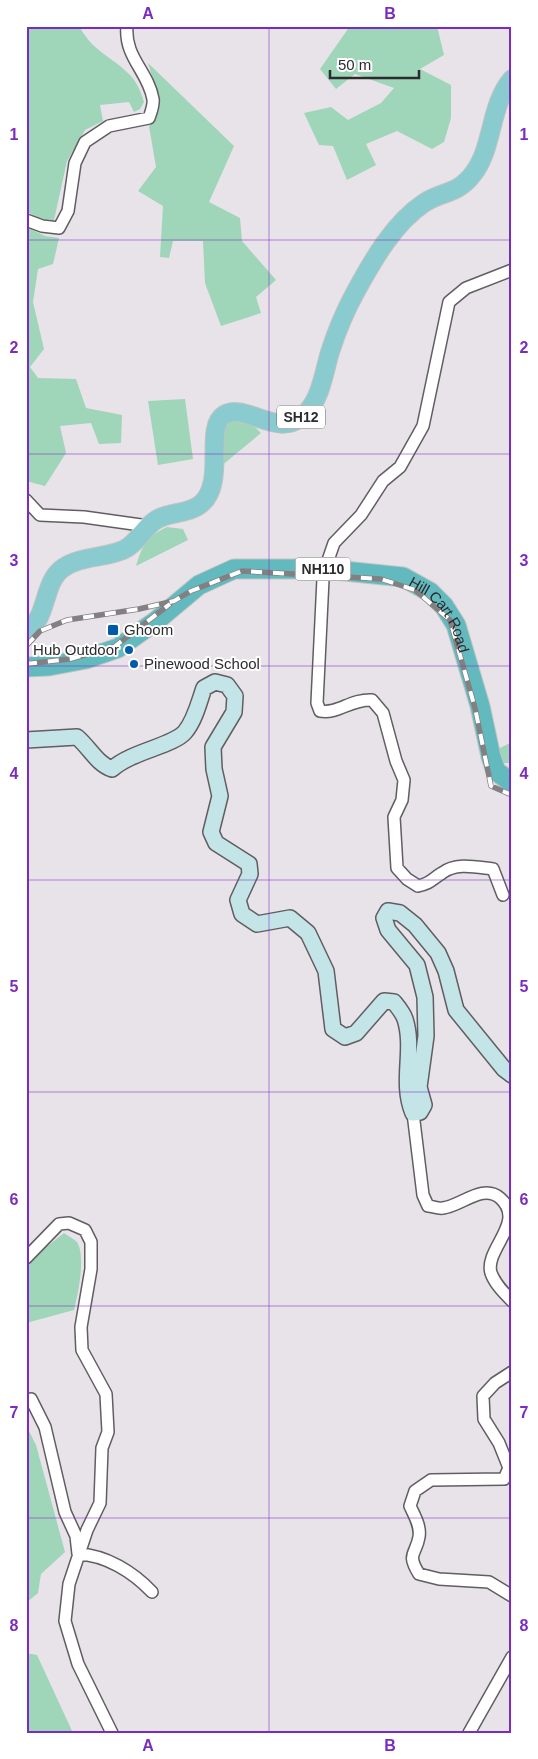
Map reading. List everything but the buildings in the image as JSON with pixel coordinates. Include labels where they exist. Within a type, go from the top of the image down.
[{"type":"highway","name":"Hill Cart Road","points":[[26,668],[86,659],[118,648],[199,585],[234,569],[403,577],[430,592],[444,606],[456,625],[496,771],[512,783]]},
{"type":"main road","name":"SH12","points":[[26,636],[39,618],[55,576],[62,568],[75,562],[126,549],[157,518],[190,510],[202,503],[210,491],[216,465],[215,426],[219,418],[226,413],[234,412],[269,423],[281,423],[292,422],[306,414],[318,394],[343,315],[371,265],[413,211],[426,201],[449,194],[463,185],[474,172],[484,150],[494,112],[506,86],[512,79]]},
{"type":"main road","points":[[26,740],[77,737],[91,749],[101,765],[112,769],[122,760],[174,739],[185,732],[194,716],[204,688],[215,682],[227,685],[236,696],[234,712],[213,747],[214,769],[220,796],[211,832],[216,843],[249,864],[250,874],[238,900],[242,914],[257,924],[290,918],[308,933],[326,971],[333,1029],[345,1037],[356,1033],[384,1001],[394,1002],[405,1018],[410,1054],[406,1071],[408,1101],[413,1113],[420,1112],[424,1105],[419,1087],[426,1036],[425,997],[417,965],[388,930],[384,918],[388,911],[400,913],[415,925],[438,953],[446,971],[456,1010],[504,1069],[512,1075]]},
{"type":"street","points":[[26,220],[42,226],[59,228],[68,211],[75,163],[85,142],[109,126],[149,118],[153,100],[144,74],[131,56],[126,36],[127,26]]},
{"type":"street","points":[[503,895],[493,869],[471,866],[453,867],[441,873],[432,883],[418,886],[407,879],[397,868],[394,817],[402,800],[404,780],[396,761],[383,713],[372,700],[360,699],[329,712],[320,711],[317,703],[324,574],[334,543],[361,515],[383,481],[400,467],[417,439],[422,426],[449,302],[466,288],[512,270]]},
{"type":"street","points":[[26,500],[40,515],[84,517],[148,526]]},
{"type":"street","points":[[413,1113],[422,1187],[428,1206],[442,1208],[478,1194],[490,1193],[501,1199],[508,1211],[506,1232],[490,1263],[491,1273],[499,1287],[512,1301]]},
{"type":"street","points":[[26,1258],[60,1224],[70,1222],[85,1230],[91,1242],[91,1269],[81,1326],[82,1350],[106,1394],[108,1432],[102,1448],[100,1503],[78,1554],[69,1584],[65,1621],[78,1664],[112,1733]]},
{"type":"street","points":[[512,1372],[495,1384],[483,1396],[484,1419],[499,1443],[509,1468],[504,1479],[431,1480],[415,1491],[410,1506],[418,1522],[419,1537],[412,1552],[413,1565],[419,1574],[439,1579],[489,1582],[512,1596]]},
{"type":"street","points":[[31,1399],[45,1427],[65,1512],[76,1536],[78,1554]]},
{"type":"street","points":[[78,1554],[90,1554],[115,1564],[142,1581],[152,1592]]},
{"type":"street","points":[[469,1733],[512,1657]]},
{"type":"green space","points":[[26,26],[79,26],[96,48],[132,77],[144,102],[140,109],[134,112],[129,102],[100,105],[103,121],[85,130],[67,161],[54,220],[40,219],[26,211]]},
{"type":"green space","points":[[350,26],[437,26],[444,55],[420,69],[451,85],[451,118],[444,142],[432,149],[397,131],[366,144],[376,165],[347,180],[333,146],[319,145],[304,113],[331,107],[348,120],[381,103],[394,88],[355,74],[336,89],[320,69]]},
{"type":"green space","points":[[148,63],[234,146],[209,202],[240,218],[242,241],[276,280],[256,297],[261,313],[221,326],[205,283],[203,241],[173,241],[169,258],[160,257],[163,206],[138,191],[156,167],[149,126],[157,110],[158,96]]},
{"type":"green space","points":[[26,227],[45,236],[59,238],[53,264],[38,269],[33,302],[44,349],[30,367],[38,378],[76,379],[86,408],[122,415],[121,443],[99,444],[91,423],[60,426],[66,453],[45,486],[26,481]]},
{"type":"green space","points":[[185,399],[193,459],[158,465],[148,401]]},
{"type":"green space","points":[[231,419],[250,422],[261,433],[220,467],[221,426]]},
{"type":"green space","points":[[167,527],[183,529],[188,540],[136,566],[146,542],[154,534]]},
{"type":"green space","points":[[512,742],[512,763],[504,763],[498,749]]},
{"type":"green space","points":[[64,1233],[77,1242],[80,1248],[81,1266],[74,1310],[26,1323],[26,1263]]},
{"type":"green space","points":[[26,1425],[36,1445],[65,1552],[41,1574],[38,1593],[26,1603]]},
{"type":"green space","points":[[26,1653],[37,1655],[73,1733],[26,1733]]},
{"type":"railway","points":[[26,646],[40,631],[67,620],[139,609],[174,601],[191,591],[242,571],[381,579],[415,590],[450,620],[475,708],[491,786],[512,795]]},
{"type":"railway","points":[[26,664],[70,659],[114,647],[170,604]]},
{"type":"place","name":"Ghoom","points":[[113,630]]},
{"type":"place","name":"Hub Outdoor","points":[[129,650]]},
{"type":"place","name":"Pinewood School","points":[[134,664]]}]
